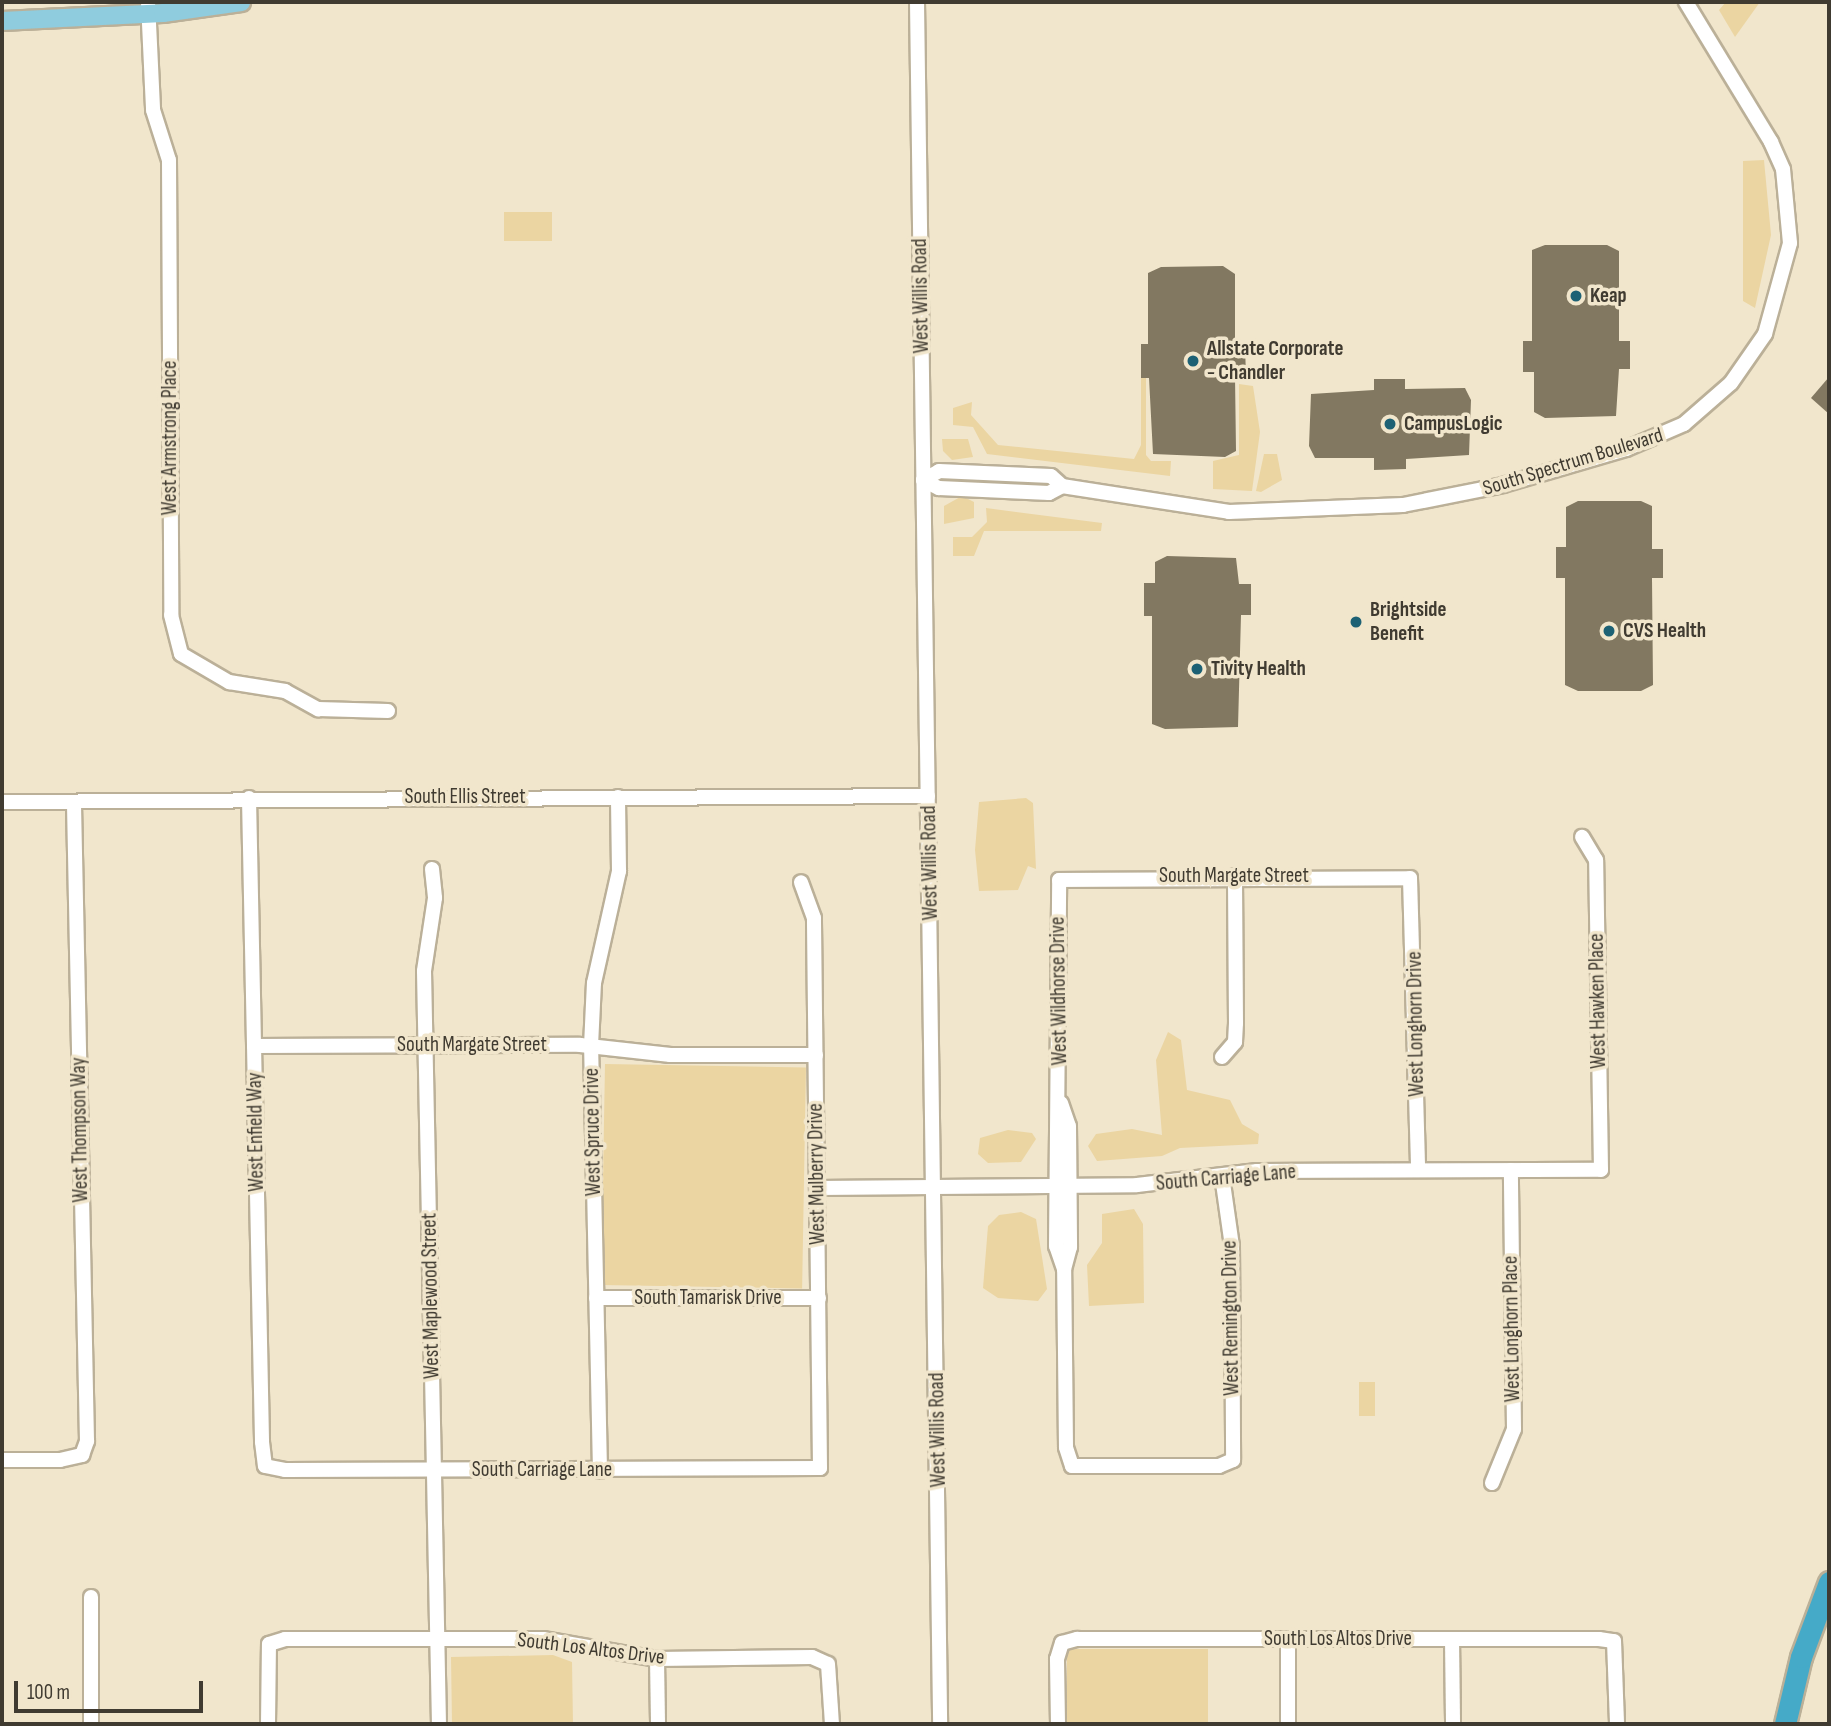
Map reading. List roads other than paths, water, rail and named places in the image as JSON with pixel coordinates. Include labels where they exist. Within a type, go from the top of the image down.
[{"type":"highway","points":[[1785,1724],[1801,1657],[1829,1564]]},
{"type":"highway","points":[[1801,1657],[1829,1582]]},
{"type":"main road","points":[[2,21],[148,7],[241,2]]},
{"type":"street","name":"West Willis Road","points":[[918,2],[940,1724]]},
{"type":"street","name":"South Spectrum Boulevard","points":[[923,480],[939,488],[1049,493],[1062,486],[1229,512],[1403,505],[1476,492],[1663,436],[1701,411],[1741,370],[1765,334],[1786,271],[1789,206],[1783,169],[1763,125],[1686,2]]},
{"type":"street","name":"West Armstrong Place","points":[[148,7],[153,110],[169,160],[171,615],[181,654],[229,682],[285,691],[318,709],[388,711]]},
{"type":"street","name":"South Ellis Street","points":[[2,802],[74,804],[249,798],[928,796]]},
{"type":"street","name":"West Spruce Drive","points":[[600,1471],[591,1046],[594,983],[619,871],[618,797]]},
{"type":"street","name":"West Enfield Way","points":[[249,798],[265,1466]]},
{"type":"street","name":"West Thompson Way","points":[[2,1460],[82,1455],[87,1441],[74,804]]},
{"type":"street","name":"West Hawken Place","points":[[1582,837],[1596,860],[1601,1170]]},
{"type":"street","name":"West Maplewood Street","points":[[432,869],[426,1044],[439,1724]]},
{"type":"street","name":"South Margate Street","points":[[1059,880],[1235,876],[1410,878]]},
{"type":"street","points":[[1222,1057],[1235,1042],[1235,876]]},
{"type":"street","name":"West Longhorn Drive","points":[[1410,878],[1418,1170]]},
{"type":"street","name":"West Wildhorse Drive","points":[[1059,880],[1061,1101],[1069,1126],[1063,1186],[1070,1247],[1063,1269],[1066,1447],[1072,1466]]},
{"type":"street","name":"West Mulberry Drive","points":[[801,882],[814,918],[820,1468]]},
{"type":"street","name":"South Margate Street","points":[[254,1046],[591,1046],[670,1055],[816,1055]]},
{"type":"street","name":"South Carriage Lane","points":[[818,1188],[1063,1186],[1222,1176],[1418,1170],[1601,1170]]},
{"type":"street","name":"West Longhorn Place","points":[[1492,1483],[1514,1429],[1511,1170]]},
{"type":"street","name":"West Remington Drive","points":[[1072,1466],[1219,1466],[1233,1460],[1232,1246],[1222,1176]]},
{"type":"street","name":"South Tamarisk Drive","points":[[596,1298],[819,1298]]},
{"type":"street","name":"South Carriage Lane","points":[[265,1466],[600,1471],[820,1468]]},
{"type":"street","points":[[91,1597],[91,1724]]},
{"type":"street","name":"South Los Altos Drive","points":[[268,1724],[269,1644],[285,1639],[543,1639],[657,1658],[812,1657],[828,1664],[832,1724]]},
{"type":"street","points":[[1452,1639],[1453,1724]]},
{"type":"street","name":"South Los Altos Drive","points":[[1058,1724],[1062,1643],[1452,1639],[1614,1641],[1617,1724]]},
{"type":"street","points":[[1288,1640],[1288,1724]]},
{"type":"street","points":[[657,1658],[658,1724]]},
{"type":"place","name":"Keap","points":[[1576,296]]},
{"type":"place","name":"Allstate Corporate - Chandler","points":[[1193,361]]},
{"type":"place","name":"CampusLogic","points":[[1390,424]]},
{"type":"place","name":"Brightside Benefit","points":[[1356,622]]},
{"type":"place","name":"CVS Health","points":[[1609,631]]},
{"type":"place","name":"Tivity Health","points":[[1197,669]]}]
